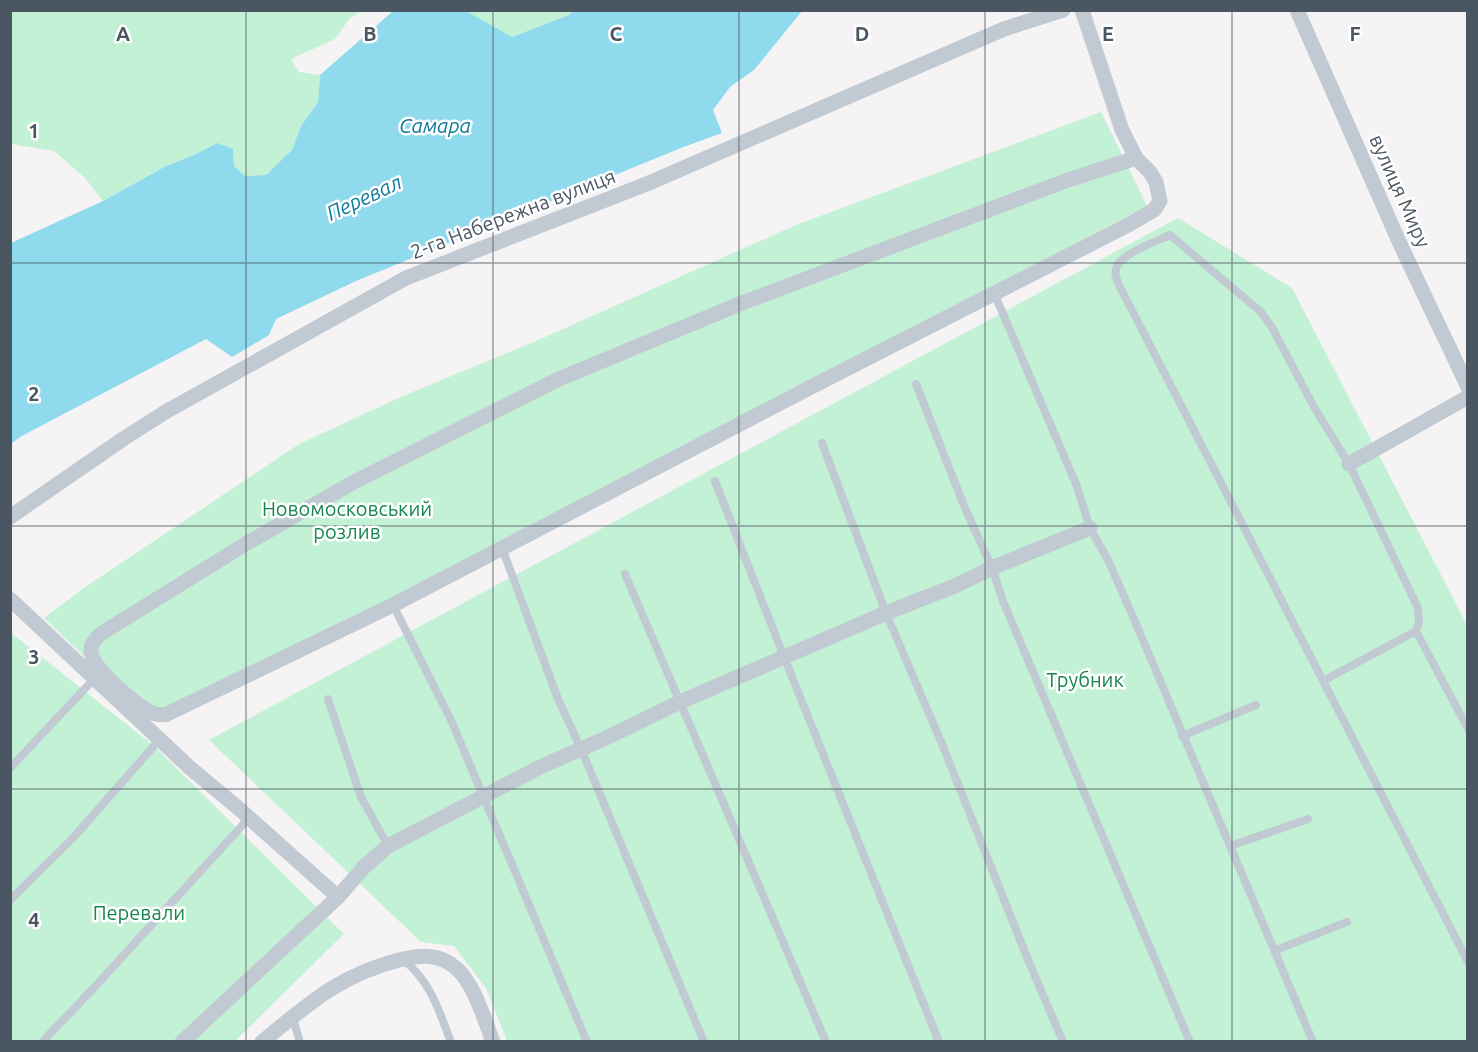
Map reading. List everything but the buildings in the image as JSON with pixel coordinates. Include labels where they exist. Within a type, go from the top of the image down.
[{"type":"street","name":"2-га Набережна вулиця","points":[[10,517],[167,411],[406,278],[649,183],[1004,28],[1063,10]]},
{"type":"street","points":[[1082,10],[1122,130],[1136,158],[1156,182],[1160,201],[1158,206],[1128,225],[393,604],[165,715],[155,714],[140,705],[100,670],[92,658],[90,649],[94,640],[102,633],[248,543],[354,482],[560,379],[752,299],[1068,180],[1136,158]]},
{"type":"street","name":"вулиця Миру","points":[[1297,10],[1401,246],[1467,387]]},
{"type":"street","points":[[1349,464],[1467,397]]},
{"type":"street","points":[[182,1041],[338,897],[364,867],[388,846],[483,796],[680,702],[1090,528]]},
{"type":"street","points":[[10,598],[189,767],[338,897]]},
{"type":"street","points":[[262,1041],[320,995],[346,979],[373,967],[425,955],[441,958],[457,968],[470,986],[493,1041]]},
{"type":"lane","points":[[1323,681],[1416,631],[1419,622],[1418,608],[1349,464],[1314,407],[1273,329],[1261,312],[1170,235],[1119,262],[1115,275],[1119,285],[1467,963]]},
{"type":"lane","points":[[994,293],[1076,484],[1090,528],[1108,560],[1313,1041]]},
{"type":"lane","points":[[916,384],[965,508],[992,568],[1007,612],[1190,1041]]},
{"type":"lane","points":[[822,443],[886,613],[942,744],[1029,962],[1064,1041]]},
{"type":"lane","points":[[716,481],[784,657],[939,1041]]},
{"type":"lane","points":[[502,548],[558,699],[581,748],[704,1041]]},
{"type":"lane","points":[[626,574],[826,1041]]},
{"type":"lane","points":[[393,604],[451,720],[587,1041]]},
{"type":"lane","points":[[1416,631],[1467,729]]},
{"type":"lane","points":[[10,768],[94,679]]},
{"type":"lane","points":[[328,699],[361,797],[388,846]]},
{"type":"lane","points":[[1182,736],[1256,705]]},
{"type":"lane","points":[[10,900],[73,838],[160,739]]},
{"type":"lane","points":[[42,1041],[91,991],[249,818]]},
{"type":"lane","points":[[1230,846],[1308,819]]},
{"type":"lane","points":[[1276,950],[1347,922]]},
{"type":"lane","points":[[403,959],[420,974],[433,996],[451,1041]]},
{"type":"lane","points":[[292,1016],[300,1041]]},
{"type":"green space","points":[[10,11],[362,11],[350,18],[335,39],[291,59],[299,72],[320,75],[318,102],[301,126],[292,150],[266,175],[245,176],[234,166],[217,143],[166,166],[103,201],[85,178],[54,151],[11,144]]},
{"type":"green space","points":[[466,11],[573,11],[569,15],[512,37]]},
{"type":"green space","name":"Новомосковський розлив","points":[[1101,112],[1147,206],[478,555],[151,720],[44,618],[84,588],[299,444],[403,396],[543,338],[796,225]]},
{"type":"green space","name":"Трубник","points":[[1178,218],[1292,288],[1467,625],[1467,1041],[507,1041],[486,988],[454,946],[421,942],[209,740]]},
{"type":"green space","name":"Перевали","points":[[10,632],[154,746],[344,934],[235,1041],[11,1041]]},
{"type":"water","name":"Самара","points":[[393,11],[466,11],[512,37],[569,15],[573,11],[802,11],[754,70],[730,87],[713,110],[722,133],[356,281],[276,319],[269,335],[232,357],[206,339],[20,437],[11,444],[11,243],[103,201],[166,166],[217,143],[233,149],[234,166],[245,176],[266,175],[292,150],[301,126],[318,102],[320,75]]},
{"type":"water label","name":"Перевал","points":[[364,198]]}]
